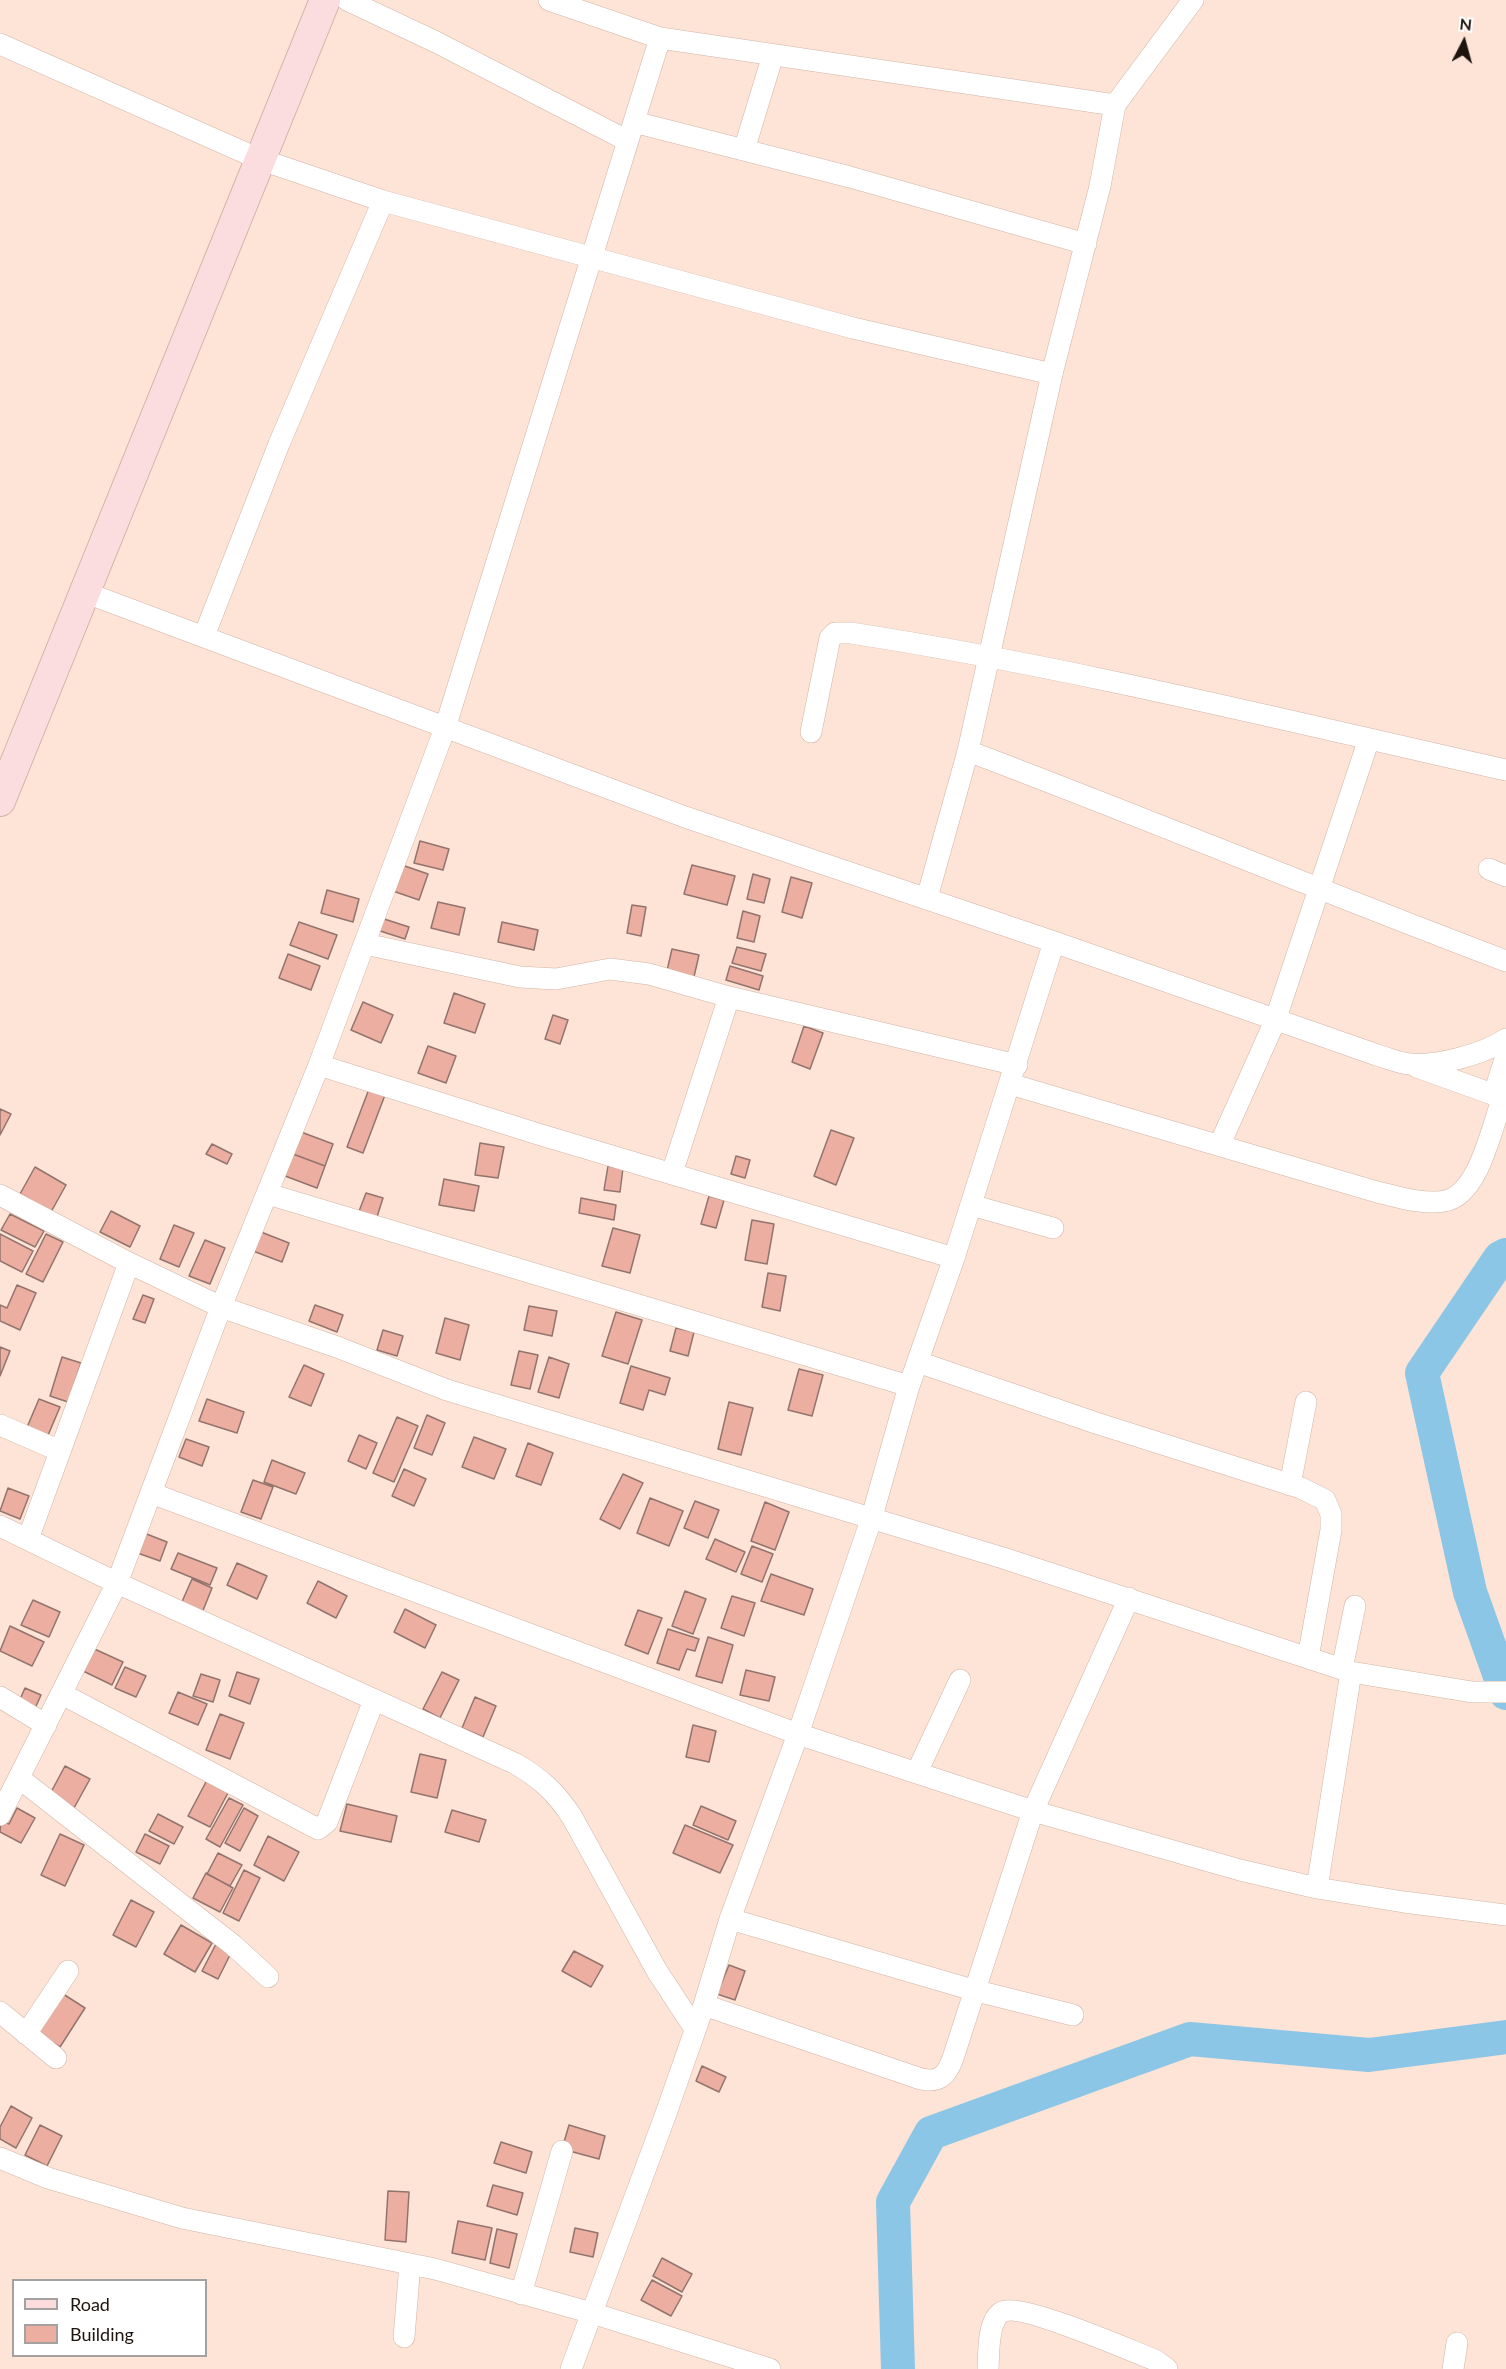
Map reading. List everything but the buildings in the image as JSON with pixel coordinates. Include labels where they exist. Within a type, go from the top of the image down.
[{"type":"main road","points":[[0,801],[259,159],[326,0]]},
{"type":"street","points":[[347,0],[631,131],[744,150],[1086,244]]},
{"type":"street","points":[[549,0],[660,38],[1115,105]]},
{"type":"street","points":[[927,898],[968,750],[1052,374],[1086,244],[1115,105],[1193,0]]},
{"type":"street","points":[[0,1815],[117,1582],[221,1307],[268,1194],[365,944],[445,728],[660,38]]},
{"type":"street","points":[[0,44],[259,159],[383,201],[853,328],[1052,374]]},
{"type":"street","points":[[744,150],[773,55]]},
{"type":"street","points":[[204,636],[279,444],[383,201]]},
{"type":"street","points":[[84,592],[685,817],[927,898],[1275,1021],[1501,1097]]},
{"type":"street","points":[[811,732],[830,641],[835,633],[851,633],[989,657],[1506,770]]},
{"type":"street","points":[[1220,1144],[1275,1021],[1369,739]]},
{"type":"street","points":[[968,750],[1141,816],[1320,891],[1506,961]]},
{"type":"street","points":[[571,2369],[704,2005],[730,1919],[798,1734],[871,1520],[909,1386],[954,1258],[1054,942]]},
{"type":"street","points":[[365,944],[520,977],[556,979],[594,971],[623,970],[649,974],[1014,1074],[1220,1144],[1377,1192],[1416,1201],[1446,1201],[1461,1194],[1470,1184],[1501,1097],[1506,1056]]},
{"type":"street","points":[[672,1173],[729,997]]},
{"type":"street","points":[[1410,1065],[1475,1054],[1506,1039]]},
{"type":"street","points":[[318,1065],[538,1134],[954,1258]]},
{"type":"street","points":[[268,1194],[909,1386]]},
{"type":"street","points":[[0,1195],[129,1263],[221,1307],[337,1347],[447,1390],[871,1520],[1004,1558],[1347,1670],[1472,1692],[1506,1692]]},
{"type":"street","points":[[971,1205],[1053,1227]]},
{"type":"street","points":[[28,1539],[129,1263]]},
{"type":"street","points":[[918,1362],[1320,1496],[1328,1503],[1331,1514],[1308,1658]]},
{"type":"street","points":[[1290,1485],[1306,1402]]},
{"type":"street","points":[[0,1425],[60,1451]]},
{"type":"street","points":[[151,1493],[798,1734],[1033,1811],[1240,1870],[1317,1888],[1506,1915]]},
{"type":"street","points":[[0,1526],[117,1582],[514,1763],[548,1785],[572,1817],[651,1961],[695,2029]]},
{"type":"street","points":[[704,2005],[891,2069],[934,2080],[945,2075],[950,2066],[1033,1811],[1129,1598]]},
{"type":"street","points":[[1317,1888],[1355,1606]]},
{"type":"street","points":[[917,1772],[960,1680]]},
{"type":"street","points":[[62,1694],[318,1829],[327,1822],[374,1700]]},
{"type":"street","points":[[0,1696],[46,1725]]},
{"type":"street","points":[[19,1778],[234,1945],[268,1977]]},
{"type":"street","points":[[730,1919],[973,1990],[1074,2015]]},
{"type":"street","points":[[26,2034],[68,1971]]},
{"type":"street","points":[[0,2012],[56,2058]]},
{"type":"street","points":[[521,2294],[562,2151]]},
{"type":"street","points":[[0,2158],[48,2178],[182,2218],[410,2264],[592,2313],[770,2369]]},
{"type":"street","points":[[404,2337],[410,2264]]},
{"type":"street","points":[[988,2369],[994,2323],[1001,2313],[1010,2310],[1060,2323],[1155,2360],[1167,2369]]},
{"type":"street","points":[[1453,2369],[1457,2343]]},
{"type":"waterway","points":[[1506,1255],[1500,1258],[1422,1373],[1470,1592],[1506,1693]]},
{"type":"waterway","points":[[898,2369],[893,2202],[931,2133],[1190,2039],[1369,2055],[1506,2037]]}]
